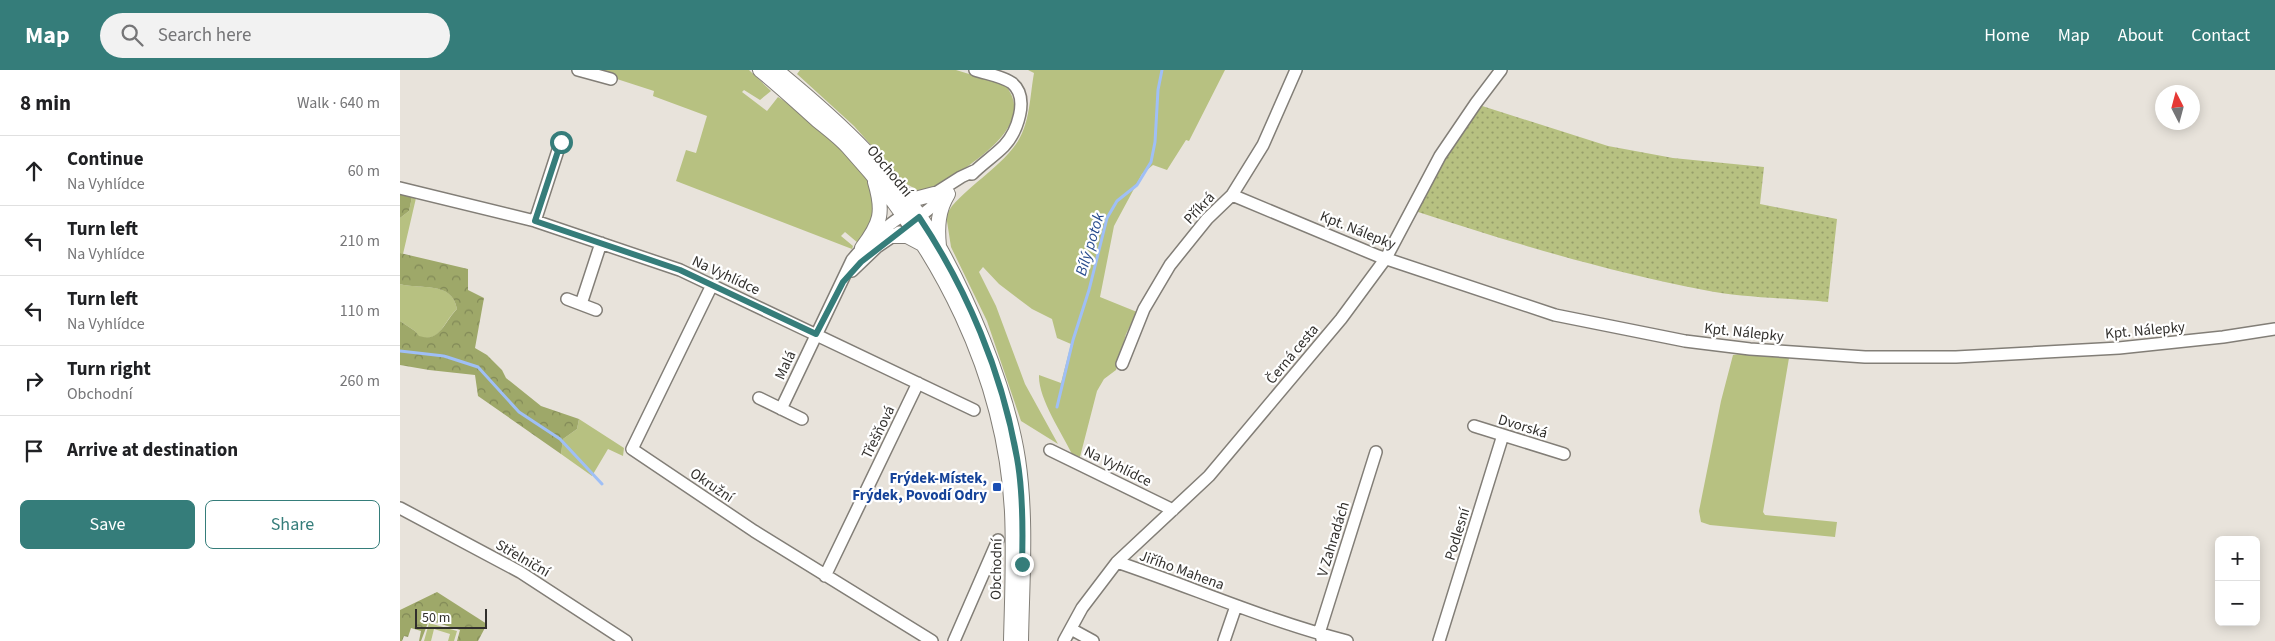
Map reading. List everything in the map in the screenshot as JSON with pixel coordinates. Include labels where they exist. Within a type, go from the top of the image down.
[{"type":"main road","name":"Obchodní","points":[[760,70],[847,146],[912,216]]},
{"type":"main road","name":"Obchodní","points":[[776,70],[854,140],[900,192],[912,216],[969,306],[994,368],[1018,460],[1023,537],[1021,641]]},
{"type":"main road","points":[[862,248],[874,231],[882,207],[874,176]]},
{"type":"main road","points":[[892,236],[907,236],[932,246],[940,209],[941,194],[915,199],[900,192]]},
{"type":"main road","name":"Obchodní","points":[[932,246],[984,372],[1000,429],[1012,512],[1011,641]]},
{"type":"street","points":[[578,70],[611,80]]},
{"type":"street","points":[[816,334],[843,282],[846,272],[862,248],[912,216],[961,177],[976,170],[997,153],[1013,135],[1020,103],[1018,90],[1009,81],[976,70]]},
{"type":"street","name":"Příkrá","points":[[1122,364],[1144,309],[1170,265],[1207,219],[1232,195],[1263,145],[1296,70]]},
{"type":"street","name":"Černá cesta","points":[[1064,641],[1082,608],[1117,562],[1209,476],[1341,319],[1386,258],[1440,156],[1501,70]]},
{"type":"street","points":[[535,221],[561,142]]},
{"type":"street","name":"Na Vyhlídce","points":[[400,188],[535,221],[680,270],[974,410]]},
{"type":"street","name":"Kpt. Nálepky","points":[[1232,195],[1386,258],[1555,315],[1685,341],[1750,349],[1865,357],[1956,357],[2119,348],[2223,337],[2275,329]]},
{"type":"street","points":[[843,282],[861,262],[912,216]]},
{"type":"street","points":[[581,304],[601,244]]},
{"type":"street","name":"Okružní","points":[[712,285],[632,449],[754,531],[932,641]]},
{"type":"street","points":[[566,299],[596,310]]},
{"type":"street","name":"Malá","points":[[781,409],[816,334]]},
{"type":"street","name":"Třešňová","points":[[825,576],[918,383]]},
{"type":"street","points":[[759,398],[802,419]]},
{"type":"street","name":"Dvorská","points":[[1474,426],[1564,454]]},
{"type":"street","name":"Podlesní","points":[[1439,641],[1503,435]]},
{"type":"street","name":"Na Vyhlídce","points":[[1050,450],[1173,510]]},
{"type":"street","name":"V Zahradách","points":[[1322,638],[1320,630],[1376,452]]},
{"type":"street","name":"Střelniční","points":[[400,508],[520,572],[626,641]]},
{"type":"street","points":[[954,641],[998,540]]},
{"type":"street","name":"Jiřího Mahena","points":[[1117,562],[1322,638],[1346,641]]},
{"type":"street","name":"Jiřího Mahena","points":[[1224,641],[1236,606]]},
{"type":"street","points":[[1071,629],[1092,641]]},
{"type":"green space","points":[[589,70],[749,70],[771,91],[760,100],[744,90],[742,92],[767,111],[778,97],[809,117],[847,153],[870,180],[877,217],[858,243],[845,232],[841,236],[853,246],[852,249],[676,181],[686,150],[696,153],[707,116],[653,96],[654,91]]},
{"type":"green space","points":[[800,70],[956,70],[1005,85],[1014,101],[1013,117],[1005,132],[992,147],[976,160],[930,191],[919,191],[905,183],[854,126],[797,74]]},
{"type":"green space","points":[[1028,70],[1225,70],[1189,141],[1186,140],[1167,170],[1153,165],[1142,174],[1114,226],[1100,297],[1137,312],[1126,334],[1116,370],[1104,379],[1097,391],[1080,457],[1072,454],[1046,405],[1039,375],[1061,383],[1071,344],[1057,338],[1052,319],[1032,309],[999,284],[983,267],[979,272],[996,306],[1025,384],[1058,444],[1021,421],[987,321],[951,247],[946,215],[960,198],[1012,150],[1022,134],[1027,117],[1034,73]]},
{"type":"green space","points":[[1479,105],[1608,146],[1673,158],[1764,167],[1760,204],[1837,219],[1828,302],[1734,295],[1630,274],[1486,234],[1415,211],[1442,161]]},
{"type":"green space","points":[[400,194],[412,197],[409,211],[400,218]]},
{"type":"green space","points":[[412,197],[416,198],[403,254],[400,253],[400,218],[409,211]]},
{"type":"green space","points":[[400,253],[468,269],[468,290],[484,298],[475,348],[487,355],[502,370],[506,378],[541,406],[579,419],[577,429],[563,439],[561,454],[478,396],[475,375],[400,365],[400,321],[419,336],[432,337],[441,330],[457,309],[454,300],[442,290],[400,284]]},
{"type":"green space","points":[[400,284],[442,290],[454,300],[457,309],[437,334],[426,338],[419,337],[415,331],[400,321]]},
{"type":"green space","points":[[1733,355],[1787,356],[1789,358],[1763,512],[1765,515],[1837,522],[1835,537],[1710,525],[1701,522],[1699,511],[1721,401]]},
{"type":"green space","points":[[579,419],[624,448],[623,456],[608,449],[592,476],[561,454],[563,439],[577,429]]},
{"type":"green space","points":[[437,592],[487,624],[478,641],[457,641],[460,630],[429,620],[421,641],[419,641],[421,631],[411,628],[408,637],[404,636],[402,641],[400,641],[400,610]]},
{"type":"green space","points":[[429,623],[457,631],[454,641],[448,641],[450,634],[434,629],[431,641],[424,641]]},
{"type":"waterway","name":"Bílý potok","points":[[1057,407],[1073,340],[1089,290],[1107,218],[1117,201],[1137,185],[1151,162],[1155,142],[1158,90],[1162,70]]},
{"type":"waterway","points":[[400,351],[444,356],[478,367],[519,412],[560,439],[602,484]]},
{"type":"place","name":"Frýdek-Místek, Frýdek, Povodí Odry","points":[[997,487]]},
{"type":"route","points":[[561,142],[535,221],[680,270],[816,334],[843,282],[877,247],[919,217],[939,246],[969,306],[994,368],[1018,460],[1023,537],[1022,564]]}]
